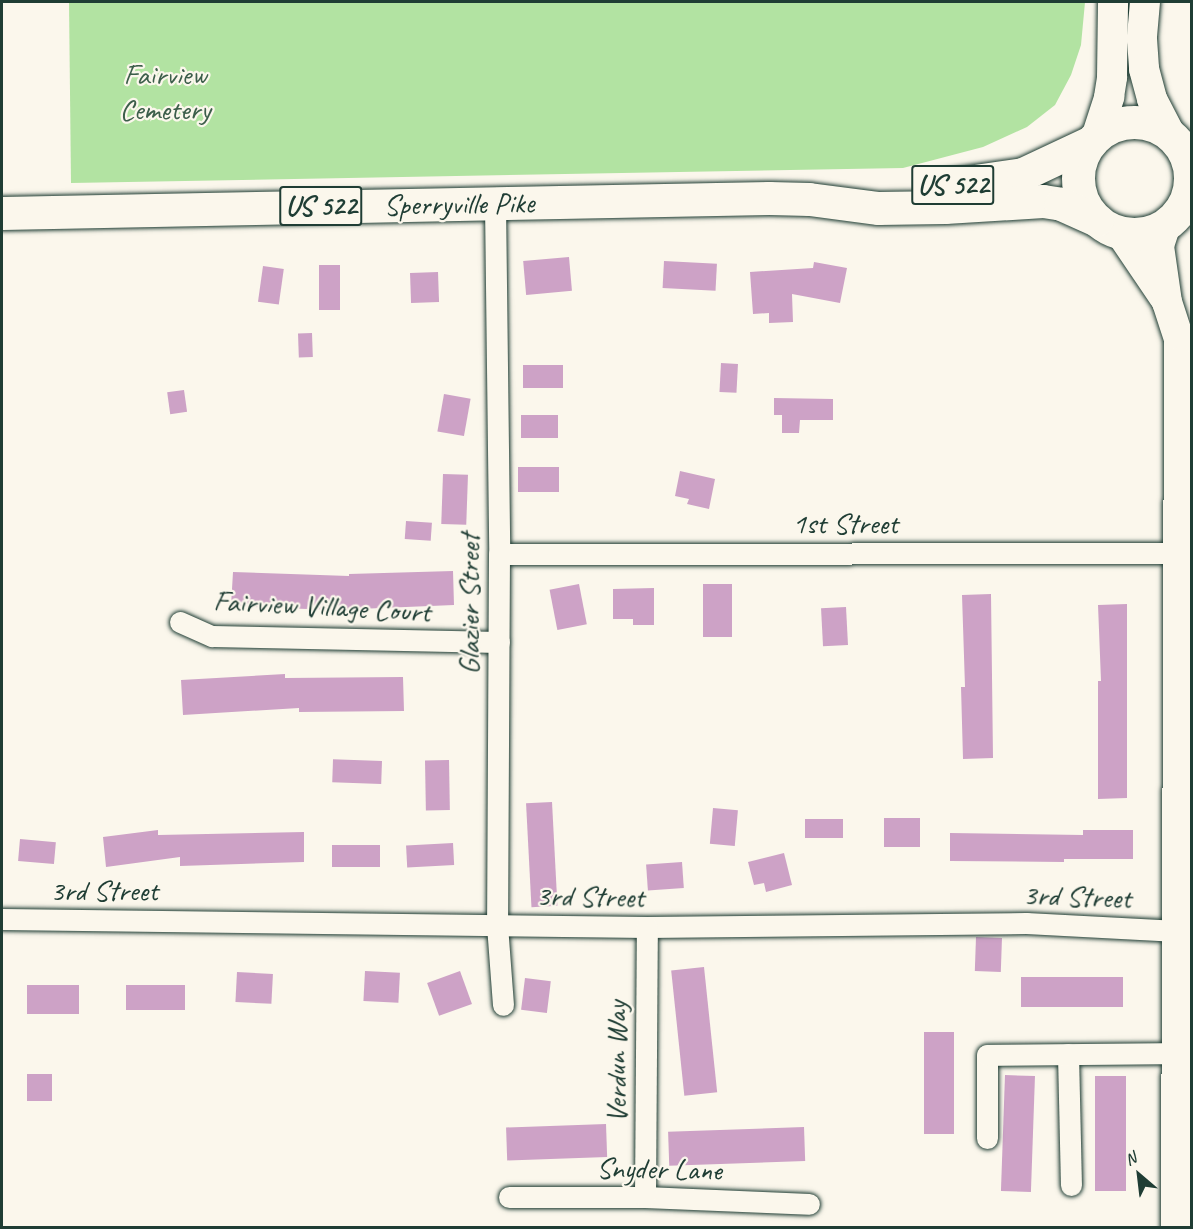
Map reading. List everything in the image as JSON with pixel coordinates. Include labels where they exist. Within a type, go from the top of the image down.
[{"type":"main road","name":"US 522","points":[[1093,139],[1110,126],[1126,122],[1142,122],[1158,127],[1182,147]]},
{"type":"main road","name":"Sperryville Pike","points":[[2,213],[809,199],[1005,178],[1036,170],[1093,139]]},
{"type":"main road","points":[[1093,139],[1079,166],[1079,192],[1086,207],[1108,226]]},
{"type":"main road","points":[[1178,215],[1190,184],[1189,167],[1182,147]]},
{"type":"main road","name":"Sperryville Pike","points":[[809,199],[878,208],[945,207],[1043,201],[1062,204],[1108,226]]},
{"type":"main road","name":"US 522","points":[[1108,226],[1135,234],[1149,231],[1178,215]]},
{"type":"street","points":[[1093,139],[1109,97],[1112,76],[1113,2]]},
{"type":"street","points":[[1145,2],[1142,39],[1144,69],[1152,99],[1182,147]]},
{"type":"street","name":"Glazier Street","points":[[495,203],[500,642],[497,925],[503,1005]]},
{"type":"street","points":[[1176,1227],[1184,1148],[1178,931],[1185,793],[1185,364],[1167,302],[1160,246],[1178,215]]},
{"type":"street","points":[[1108,226],[1167,302]]},
{"type":"street","name":"1st Street","points":[[499,554],[1186,553]]},
{"type":"street","name":"Fairview Village Court","points":[[180,622],[212,636],[500,642]]},
{"type":"street","name":"3rd Street","points":[[2,920],[647,927],[1026,923],[1178,931]]},
{"type":"street","name":"Verdun Way","points":[[645,1197],[647,927]]},
{"type":"street","points":[[987,1138],[987,1055],[1068,1054],[1182,1038]]},
{"type":"street","points":[[1068,1054],[1071,1185]]},
{"type":"street","name":"Snyder Lane","points":[[509,1197],[645,1197],[809,1204]]},
{"type":"green space","name":"Fairview Cemetery","points":[[69,2],[1085,2],[1081,45],[1071,75],[1055,105],[1027,127],[983,147],[903,168],[71,183]]},
{"type":"building","points":[[569,257],[572,291],[526,295],[523,261]]},
{"type":"building","points":[[664,261],[717,264],[716,291],[663,288]]},
{"type":"building","points":[[814,262],[847,268],[840,303],[792,294],[793,322],[769,323],[769,313],[753,314],[750,272],[813,268]]},
{"type":"building","points":[[319,265],[340,265],[340,310],[319,310]]},
{"type":"building","points":[[263,266],[284,269],[279,305],[258,302]]},
{"type":"building","points":[[438,272],[439,302],[411,303],[410,273]]},
{"type":"building","points":[[298,333],[312,333],[313,357],[299,357]]},
{"type":"building","points":[[721,363],[738,364],[736,393],[719,392]]},
{"type":"building","points":[[523,365],[563,365],[563,388],[523,388]]},
{"type":"building","points":[[184,390],[187,412],[170,414],[167,392]]},
{"type":"building","points":[[444,394],[471,399],[464,436],[437,431]]},
{"type":"building","points":[[774,398],[833,399],[833,420],[800,420],[799,433],[782,433],[782,415],[774,415]]},
{"type":"building","points":[[521,415],[558,415],[558,438],[521,438]]},
{"type":"building","points":[[518,467],[559,467],[559,492],[518,492]]},
{"type":"building","points":[[680,471],[715,479],[709,509],[687,504],[689,499],[675,496]]},
{"type":"building","points":[[443,474],[468,475],[466,525],[441,524]]},
{"type":"building","points":[[406,521],[432,523],[431,541],[405,539]]},
{"type":"building","points":[[453,571],[454,605],[334,610],[231,606],[233,572],[349,576],[349,574]]},
{"type":"building","points":[[579,584],[587,624],[557,630],[550,590]]},
{"type":"building","points":[[703,584],[732,584],[732,637],[703,637]]},
{"type":"building","points":[[654,588],[654,625],[633,625],[633,619],[613,619],[613,589]]},
{"type":"building","points":[[991,594],[993,758],[963,759],[961,687],[965,687],[962,595]]},
{"type":"building","points":[[1127,604],[1127,798],[1098,799],[1098,681],[1101,681],[1098,605]]},
{"type":"building","points":[[846,607],[848,645],[823,646],[821,608]]},
{"type":"building","points":[[285,674],[285,678],[403,677],[404,711],[299,712],[299,708],[183,715],[181,680]]},
{"type":"building","points":[[333,759],[382,761],[381,784],[332,782]]},
{"type":"building","points":[[425,760],[449,760],[450,810],[426,810]]},
{"type":"building","points":[[552,802],[557,906],[531,907],[526,803]]},
{"type":"building","points":[[713,808],[738,810],[735,846],[710,844]]},
{"type":"building","points":[[884,818],[920,818],[920,847],[884,847]]},
{"type":"building","points":[[805,819],[843,819],[843,838],[805,838]]},
{"type":"building","points":[[158,830],[158,835],[304,832],[304,862],[180,866],[180,857],[106,867],[103,837]]},
{"type":"building","points":[[1083,830],[1133,830],[1133,859],[1064,859],[1064,862],[950,861],[950,833],[1083,835]]},
{"type":"building","points":[[20,839],[56,842],[54,864],[18,861]]},
{"type":"building","points":[[453,843],[454,865],[407,867],[406,845]]},
{"type":"building","points":[[332,845],[380,845],[380,867],[332,867]]},
{"type":"building","points":[[784,853],[792,885],[766,892],[764,883],[754,885],[748,862]]},
{"type":"building","points":[[682,862],[684,888],[648,890],[646,865]]},
{"type":"building","points":[[976,937],[1002,938],[1001,972],[975,971]]},
{"type":"building","points":[[704,967],[717,1092],[684,1096],[671,970]]},
{"type":"building","points":[[365,971],[400,973],[398,1003],[363,1001]]},
{"type":"building","points":[[460,971],[472,1004],[439,1016],[427,983]]},
{"type":"building","points":[[237,972],[273,974],[271,1004],[235,1002]]},
{"type":"building","points":[[1021,977],[1123,977],[1123,1007],[1021,1007]]},
{"type":"building","points":[[525,978],[551,981],[547,1013],[521,1010]]},
{"type":"building","points":[[27,985],[79,985],[79,1014],[27,1014]]},
{"type":"building","points":[[126,985],[185,985],[185,1010],[126,1010]]},
{"type":"building","points":[[924,1032],[954,1032],[954,1134],[924,1134]]},
{"type":"building","points":[[27,1074],[52,1074],[52,1101],[27,1101]]},
{"type":"building","points":[[1005,1075],[1035,1076],[1031,1192],[1001,1191]]},
{"type":"building","points":[[1095,1076],[1126,1076],[1126,1191],[1095,1191]]},
{"type":"building","points":[[606,1124],[607,1157],[507,1160],[506,1127]]},
{"type":"building","points":[[804,1127],[805,1161],[669,1166],[668,1132]]}]
